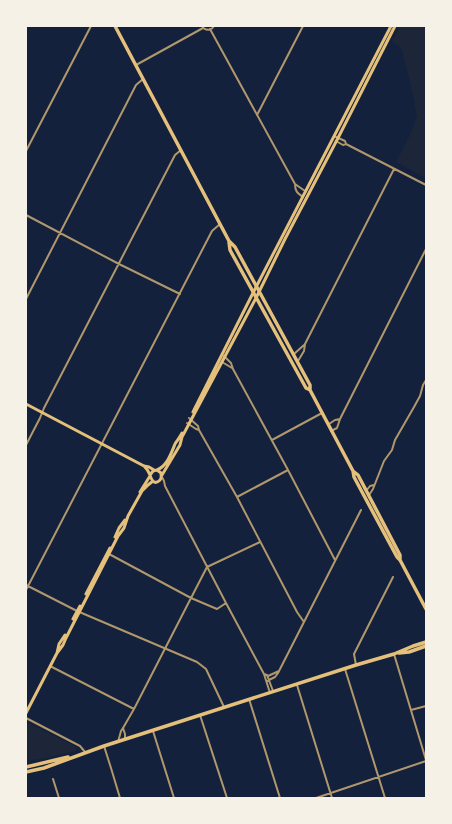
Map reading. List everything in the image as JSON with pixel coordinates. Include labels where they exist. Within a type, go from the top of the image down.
[{"type":"main road","points":[[115,26],[229,241],[235,247],[310,385],[310,390],[353,471],[354,477],[362,494],[367,497]]},
{"type":"main road","points":[[224,355],[256,298],[391,26]]},
{"type":"main road","points":[[335,139],[395,26]]},
{"type":"main road","points":[[26,713],[57,653],[59,644],[78,612],[118,536],[124,528],[128,516],[142,491],[148,485],[160,480],[180,444],[188,423],[224,355],[256,287],[305,198]]},
{"type":"main road","points":[[229,241],[230,250],[253,293],[306,388],[310,390]]},
{"type":"main road","points":[[26,404],[144,466],[160,472],[162,476]]},
{"type":"main road","points":[[108,554],[119,528],[124,522],[151,472],[162,468],[166,463],[176,442],[188,423]]},
{"type":"main road","points":[[144,466],[151,479],[155,481]]},
{"type":"main road","points":[[353,471],[358,475],[396,557],[400,560],[426,609]]},
{"type":"main road","points":[[26,772],[44,768],[104,746],[394,654],[426,642]]},
{"type":"main road","points":[[394,654],[409,652],[426,646]]},
{"type":"main road","points":[[26,767],[84,753]]},
{"type":"street","points":[[26,151],[91,26]]},
{"type":"street","points":[[210,30],[214,26]]},
{"type":"street","points":[[257,115],[303,26]]},
{"type":"street","points":[[136,65],[203,27],[210,30],[294,184],[295,190],[305,198]]},
{"type":"street","points":[[26,298],[136,85],[143,79]]},
{"type":"street","points":[[335,139],[345,142],[346,144],[426,185]]},
{"type":"street","points":[[26,445],[175,155],[181,150]]},
{"type":"street","points":[[297,361],[304,351],[305,344],[394,169]]},
{"type":"street","points":[[294,184],[308,192]]},
{"type":"street","points":[[26,215],[180,294]]},
{"type":"street","points":[[26,590],[212,231],[220,223]]},
{"type":"street","points":[[331,431],[337,428],[340,419],[426,249]]},
{"type":"street","points":[[293,355],[305,344]]},
{"type":"street","points":[[224,355],[231,363],[335,560]]},
{"type":"street","points":[[221,361],[233,368]]},
{"type":"street","points":[[367,497],[371,493],[384,461],[392,450],[397,437],[418,400],[426,380]]},
{"type":"street","points":[[272,440],[322,413]]},
{"type":"street","points":[[190,419],[198,426],[297,612],[304,622]]},
{"type":"street","points":[[328,425],[335,420],[340,419]]},
{"type":"street","points":[[188,423],[199,430]]},
{"type":"street","points":[[237,497],[288,470]]},
{"type":"street","points":[[162,476],[165,486],[266,677],[272,693]]},
{"type":"street","points":[[155,481],[165,486]]},
{"type":"street","points":[[362,494],[370,486],[374,485]]},
{"type":"street","points":[[268,681],[277,676],[361,510]]},
{"type":"street","points":[[118,742],[121,731],[208,567],[260,542]]},
{"type":"street","points":[[108,554],[191,598],[217,609],[226,603]]},
{"type":"street","points":[[356,665],[354,654],[393,577]]},
{"type":"street","points":[[27,586],[78,612],[197,662],[206,669],[224,707]]},
{"type":"street","points":[[316,798],[426,761],[394,654]]},
{"type":"street","points":[[50,666],[134,709]]},
{"type":"street","points":[[345,669],[385,798]]},
{"type":"street","points":[[266,677],[279,671]]},
{"type":"street","points":[[297,684],[332,798]]},
{"type":"street","points":[[250,700],[280,798]]},
{"type":"street","points":[[411,710],[426,706]]},
{"type":"street","points":[[200,715],[227,798]]},
{"type":"street","points":[[26,718],[80,746],[84,753]]},
{"type":"street","points":[[123,728],[125,740]]},
{"type":"street","points":[[153,731],[174,798]]},
{"type":"street","points":[[104,746],[120,798]]},
{"type":"street","points":[[53,778],[59,798]]},
{"type":"shaded area","points":[[400,26],[426,26],[426,178],[396,162],[410,135],[417,116],[401,47],[392,42]]},
{"type":"shaded area","points":[[28,723],[76,747],[76,751],[26,761],[26,727]]}]
